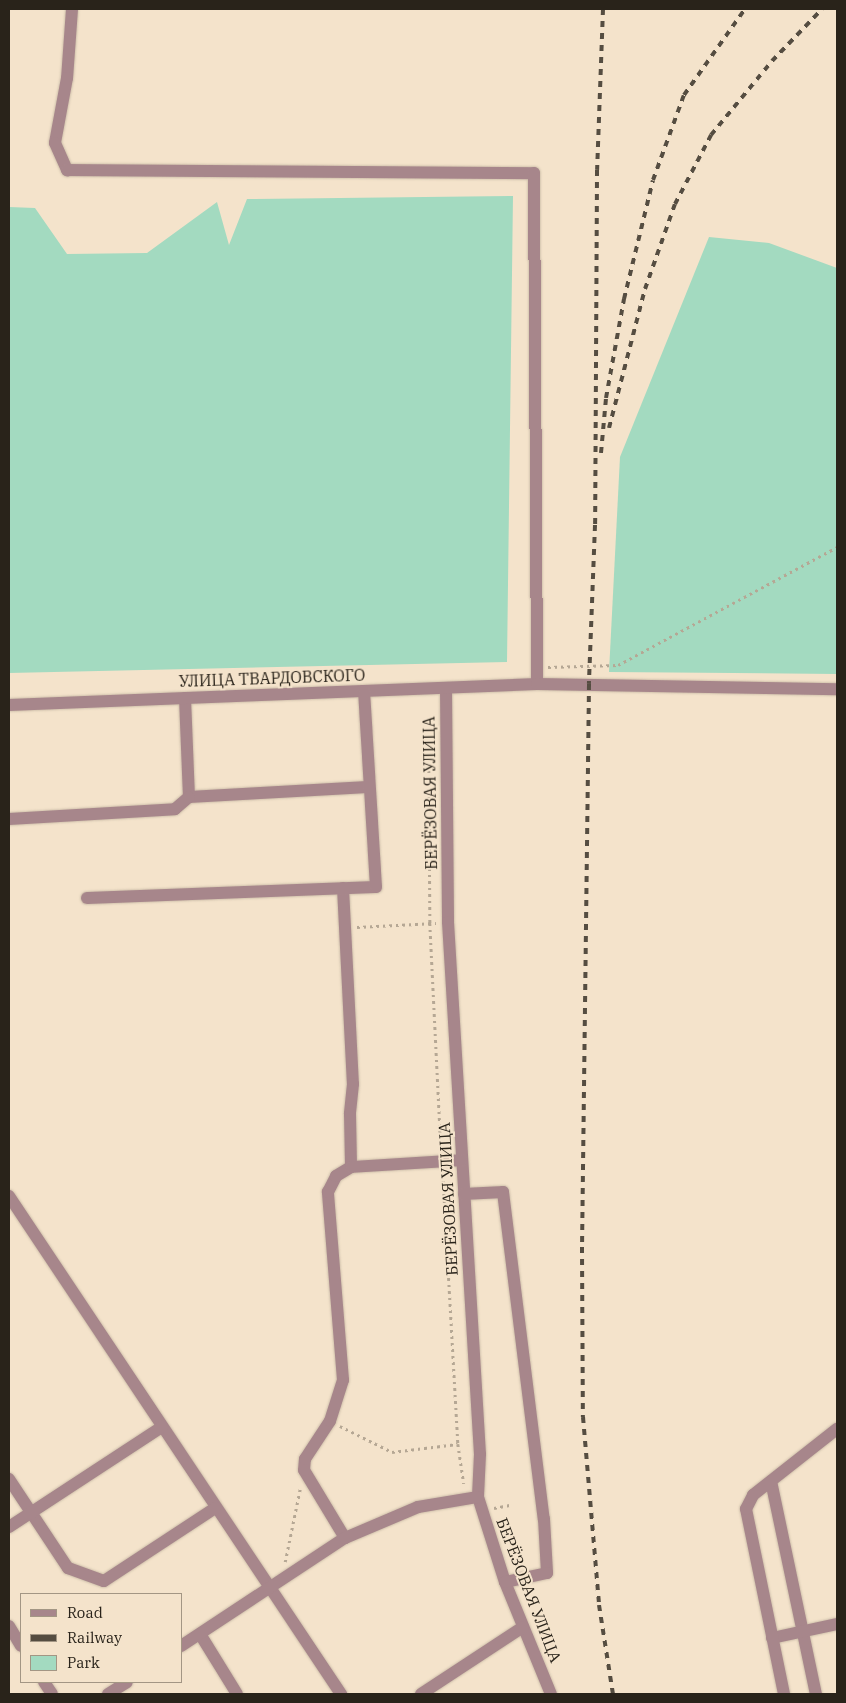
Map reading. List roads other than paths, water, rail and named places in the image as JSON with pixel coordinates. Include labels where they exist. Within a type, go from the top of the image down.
[{"type":"street","points":[[72,9],[67,78],[55,143],[67,170],[534,173],[537,684]]},
{"type":"street","name":"УЛИЦА ТВАРДОВСКОГО","points":[[9,705],[537,684],[837,689]]},
{"type":"street","name":"БЕРЁЗОВАЯ УЛИЦА","points":[[446,688],[448,922],[480,1454],[478,1497],[505,1582],[551,1694]]},
{"type":"street","points":[[87,898],[376,887],[372,795],[368,787],[364,691]]},
{"type":"street","points":[[186,698],[189,797]]},
{"type":"street","points":[[9,819],[175,809],[189,797],[368,787]]},
{"type":"street","points":[[343,888],[353,1084],[350,1114],[351,1167]]},
{"type":"street","points":[[345,1538],[304,1470],[305,1459],[330,1421],[342,1380],[328,1192],[336,1176],[351,1167],[462,1160]]},
{"type":"street","points":[[464,1194],[503,1192],[544,1519],[547,1573],[505,1582]]},
{"type":"street","points":[[10,1201],[340,1694]]},
{"type":"street","points":[[9,1527],[162,1427]]},
{"type":"street","points":[[784,1694],[746,1509],[753,1494],[837,1429]]},
{"type":"street","points":[[9,1479],[68,1568],[104,1581],[215,1508]]},
{"type":"street","points":[[771,1481],[816,1694]]},
{"type":"street","points":[[182,1645],[345,1538],[418,1507],[478,1497]]},
{"type":"street","points":[[772,1638],[837,1624]]},
{"type":"street","points":[[9,1626],[20,1644]]},
{"type":"street","points":[[421,1694],[524,1627]]},
{"type":"street","points":[[200,1634],[237,1694]]},
{"type":"street","points":[[45,1683],[52,1694]]},
{"type":"street","points":[[108,1694],[125,1683]]},
{"type":"railway","points":[[603,9],[597,170],[595,525],[589,684],[582,1247],[583,1417],[599,1605],[613,1694]]},
{"type":"railway","points":[[601,453],[606,398],[624,299],[653,180],[684,95],[745,9]]},
{"type":"railway","points":[[609,428],[645,289],[675,204],[711,135],[772,61],[822,9]]}]
